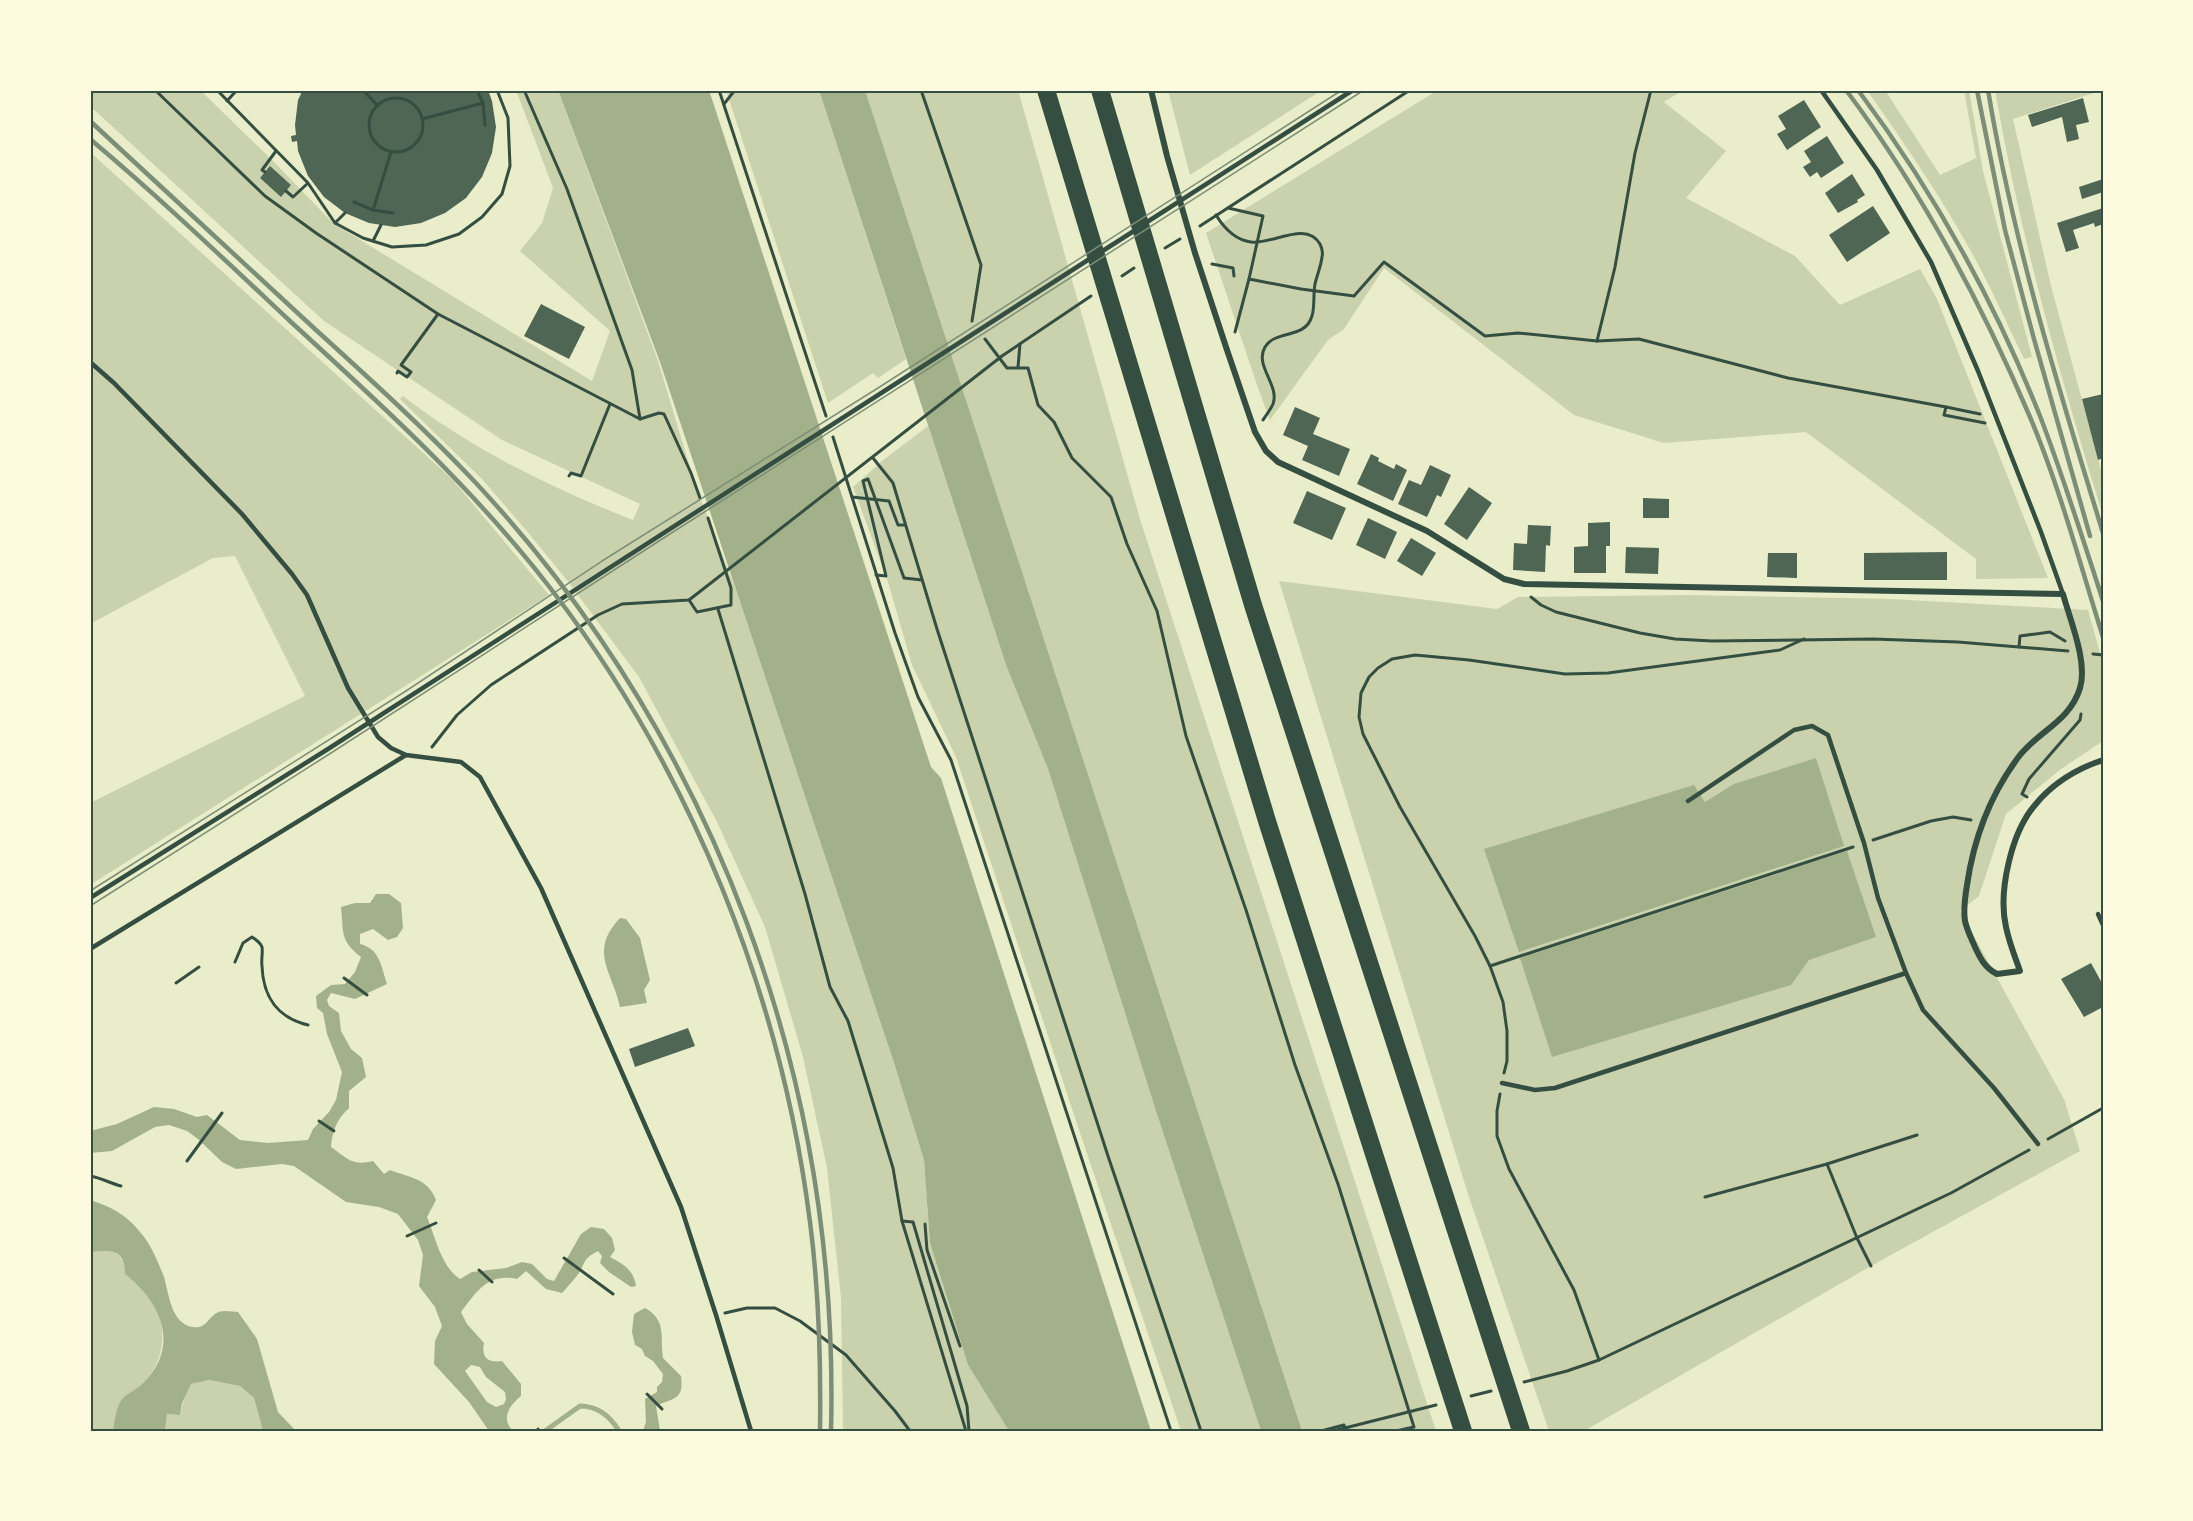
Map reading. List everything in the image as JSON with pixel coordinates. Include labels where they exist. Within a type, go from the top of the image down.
[{"type":"highway","points":[[1046,90],[1267,821],[1463,1431]]},
{"type":"highway","points":[[1100,90],[1253,605],[1521,1431]]},
{"type":"street","points":[[1151,90],[1195,253],[1227,350],[1255,432],[1266,451],[1278,462],[1427,531],[1504,579],[1524,584],[2063,594],[2082,666],[2080,687],[2065,713],[2020,754],[1999,786],[1980,827],[1970,864],[1964,904],[1965,920],[1980,958],[1987,968],[1997,974],[2020,971],[2006,927],[2003,892],[2017,836],[2032,807],[2052,787],[2068,776],[2103,760]]},
{"type":"lane","points":[[90,898],[328,749],[1353,90]]},
{"type":"lane","points":[[1821,90],[1877,170],[1931,262],[1978,371],[2063,594]]},
{"type":"lane","points":[[90,362],[114,383],[242,514],[292,574],[307,595],[348,688],[378,737],[391,748],[406,755],[431,760],[461,762],[480,777],[541,888],[681,1207],[751,1431]]},
{"type":"lane","points":[[1688,801],[1794,730],[1812,726],[1828,735],[1864,843],[1878,898],[1923,1010],[1994,1088],[2038,1144]]},
{"type":"lane","points":[[90,949],[406,755]]},
{"type":"lane","points":[[2098,914],[2103,925]]},
{"type":"lane","points":[[1502,1083],[1535,1090],[1555,1088],[1906,972]]},
{"type":"path","points":[[155,90],[265,196],[316,233],[438,314],[640,419],[659,413]]},
{"type":"path","points":[[217,90],[308,183],[335,223],[363,238],[392,248],[426,245],[459,234],[482,217],[502,194],[510,166],[508,118],[497,90]]},
{"type":"path","points":[[227,101],[237,90]]},
{"type":"path","points":[[363,90],[378,106]]},
{"type":"path","points":[[477,90],[483,103],[485,125]]},
{"type":"path","points":[[524,90],[567,189],[632,370],[640,419]]},
{"type":"path","points":[[719,90],[826,417]]},
{"type":"path","points":[[724,104],[735,90]]},
{"type":"path","points":[[921,90],[981,265],[972,320],[1007,368],[1028,369],[1038,405],[1054,422],[1072,458],[1111,496],[1127,544],[1157,611],[1186,736],[1246,910],[1295,1065],[1338,1184],[1414,1427],[1396,1431]]},
{"type":"path","points":[[1197,228],[1410,90]]},
{"type":"path","points":[[1597,342],[1615,267],[1635,153],[1651,90]]},
{"type":"path","points":[[390,99],[403,100],[415,107],[422,119],[422,131],[417,142],[408,149],[391,152],[376,144],[369,129],[369,120],[378,106],[390,99]]},
{"type":"path","points":[[422,119],[483,103]]},
{"type":"path","points":[[265,172],[262,170],[276,151]]},
{"type":"path","points":[[373,210],[391,152]]},
{"type":"path","points":[[286,191],[293,196],[308,183]]},
{"type":"path","points":[[354,202],[373,210],[393,213]]},
{"type":"path","points":[[1227,350],[1239,323],[1263,216],[1228,208]]},
{"type":"path","points":[[335,223],[345,213]]},
{"type":"path","points":[[1216,215],[1230,233],[1250,242],[1269,241],[1299,233],[1307,234],[1317,240],[1322,250],[1323,258],[1314,292],[1312,316],[1308,324],[1300,332],[1275,338],[1264,350],[1262,359],[1274,394],[1273,404],[1255,432]]},
{"type":"path","points":[[373,241],[381,225]]},
{"type":"path","points":[[1157,254],[1187,234]]},
{"type":"path","points":[[1249,279],[1354,296],[1384,262],[1485,336],[1518,333],[1597,342],[1639,339],[1788,378],[1980,414]]},
{"type":"path","points":[[1212,264],[1233,268],[1234,276]]},
{"type":"path","points":[[1117,279],[1137,266]]},
{"type":"path","points":[[431,760],[432,747],[457,714],[491,685],[598,615],[622,604],[690,600],[1002,356],[1098,292]]},
{"type":"path","points":[[397,373],[398,371],[407,377],[411,372],[401,365],[438,314]]},
{"type":"path","points":[[1018,367],[1020,344]]},
{"type":"path","points":[[569,476],[571,473],[581,476],[610,404]]},
{"type":"path","points":[[1946,407],[1944,415],[1999,426]]},
{"type":"path","points":[[830,429],[876,575],[918,697],[951,760],[1171,1431]]},
{"type":"path","points":[[873,458],[893,483],[922,580],[1109,1159],[1202,1431]]},
{"type":"path","points":[[876,575],[886,576],[863,481],[868,479],[904,578],[922,580]]},
{"type":"path","points":[[852,497],[889,501],[898,525],[905,525]]},
{"type":"path","points":[[1524,584],[1531,596],[1541,605],[1556,612],[1640,633],[1675,639],[1958,642],[2050,650]]},
{"type":"path","points":[[690,600],[698,612],[731,605]]},
{"type":"path","points":[[718,609],[805,894],[830,987],[848,1021],[893,1168],[902,1221],[968,1431]]},
{"type":"path","points":[[2019,647],[2020,636],[2050,632],[2063,641],[2076,640]]},
{"type":"path","points":[[1599,1360],[1574,1290],[1509,1169],[1497,1136],[1497,1111],[1507,1061],[1503,1002],[1490,966],[1475,936],[1400,807],[1363,734],[1359,717],[1361,693],[1369,677],[1378,668],[1392,659],[1415,656],[1469,660],[1565,674],[1608,673],[1780,650],[1804,639]]},
{"type":"path","points":[[2022,794],[2029,779],[2080,720],[2083,702],[2080,687]]},
{"type":"path","points":[[1881,838],[1931,821],[1953,817],[1972,820],[1980,827]]},
{"type":"path","points":[[1490,966],[1853,846]]},
{"type":"path","points":[[235,962],[243,943],[252,937],[258,941],[262,948],[262,966],[267,994],[282,1014],[298,1023],[308,1025]]},
{"type":"path","points":[[176,983],[199,967]]},
{"type":"path","points":[[344,978],[367,995]]},
{"type":"path","points":[[1567,1371],[1599,1360],[1952,1193],[2103,1108]]},
{"type":"path","points":[[186,1161],[222,1113]]},
{"type":"path","points":[[319,1121],[334,1131]]},
{"type":"path","points":[[1705,1197],[1827,1164],[1917,1135]]},
{"type":"path","points":[[1827,1164],[1871,1266]]},
{"type":"path","points":[[90,1176],[104,1178],[121,1186]]},
{"type":"path","points":[[902,1221],[913,1221],[967,1406],[968,1431]]},
{"type":"path","points":[[406,1236],[436,1223]]},
{"type":"path","points":[[925,1224],[927,1250],[960,1346]]},
{"type":"path","points":[[922,1252],[927,1250]]},
{"type":"path","points":[[564,1258],[613,1294]]},
{"type":"path","points":[[479,1270],[492,1282]]},
{"type":"path","points":[[716,1315],[747,1308],[775,1308],[800,1321],[846,1355],[910,1431]]},
{"type":"path","points":[[647,1394],[662,1409]]},
{"type":"path","points":[[1321,1431],[1344,1425],[1346,1431]]},
{"type":"shaded area","points":[[90,90],[200,90],[334,224],[592,381],[610,331],[520,251],[542,223],[553,188],[516,90],[558,90],[658,361],[696,487],[736,590],[895,1066],[924,1160],[930,1243],[968,1365],[1009,1431],[843,1431],[841,1298],[827,1168],[803,1057],[765,927],[717,822],[639,677],[566,579],[526,530],[482,479],[400,399],[403,396],[485,451],[572,495],[633,520],[640,504],[502,440],[324,321],[90,106]]},
{"type":"shaded area","points":[[558,90],[709,90],[931,767],[941,778],[1151,1431],[1009,1431],[968,1365],[930,1243],[924,1160],[895,1066],[660,362]]},
{"type":"shaded area","points":[[726,90],[819,90],[906,359],[878,378],[873,373],[828,403]]},
{"type":"shaded area","points":[[819,90],[865,90],[1302,1431],[1261,1431],[1155,1108],[1048,769],[1006,665]]},
{"type":"shaded area","points":[[865,90],[1018,90],[1140,519],[1436,1431],[1302,1431]]},
{"type":"shaded area","points":[[1168,90],[1322,90],[1190,175]]},
{"type":"shaded area","points":[[1438,90],[1683,90],[1664,102],[1726,151],[1686,198],[1795,256],[1840,305],[1920,269],[1937,299],[2048,578],[1976,579],[1976,559],[1806,432],[1664,443],[1574,415],[1384,268],[1344,329],[1328,340],[1270,420],[1206,233]]},
{"type":"shaded area","points":[[1867,90],[1885,90],[1940,175],[1976,158],[1964,90],[1969,90],[1983,171],[2032,357],[2024,359],[1988,283],[1956,225]]},
{"type":"shaded area","points":[[1995,90],[2103,90],[2013,119],[2051,286],[2103,477],[2103,516],[2042,305],[2016,198]]},
{"type":"shaded area","points":[[90,152],[452,479],[549,595],[90,885],[90,803],[305,696],[235,556],[213,558],[90,624]]},
{"type":"shaded area","points":[[928,426],[1006,665],[1048,769],[1155,1108],[1261,1431],[1181,1431],[956,757],[912,665],[888,582],[853,487],[882,461]]},
{"type":"shaded area","points":[[1279,581],[1497,609],[1518,597],[1686,595],[1891,599],[2088,610],[2103,663],[2103,741],[2061,769],[2006,814],[1979,896],[1960,911],[2064,1099],[2080,1151],[1871,1266],[1584,1431],[1549,1431],[1468,1194]]},
{"type":"shaded area","points":[[1816,758],[1844,846],[1519,952],[1484,849],[1694,785],[1705,802],[1734,784]]},
{"type":"shaded area","points":[[1847,851],[1876,937],[1809,960],[1791,985],[1552,1057],[1520,958]]},
{"type":"shaded area","points":[[376,894],[389,894],[401,903],[403,928],[397,937],[388,940],[373,929],[360,934],[360,944],[367,946],[376,954],[387,984],[355,999],[331,993],[327,1000],[329,1006],[339,1013],[341,1031],[351,1049],[362,1058],[366,1077],[349,1091],[349,1108],[341,1116],[336,1126],[331,1147],[350,1160],[360,1163],[373,1161],[384,1174],[390,1170],[418,1180],[428,1187],[436,1200],[427,1217],[443,1259],[453,1274],[460,1279],[472,1272],[506,1268],[522,1262],[532,1264],[547,1279],[554,1281],[581,1234],[591,1227],[604,1229],[612,1238],[615,1250],[610,1257],[627,1268],[635,1280],[636,1286],[631,1287],[609,1272],[600,1263],[602,1256],[598,1251],[588,1258],[562,1293],[546,1289],[526,1271],[517,1279],[491,1281],[472,1297],[461,1312],[467,1324],[484,1343],[485,1356],[489,1360],[502,1361],[521,1384],[521,1396],[513,1403],[507,1417],[513,1431],[489,1431],[469,1402],[434,1364],[435,1341],[442,1326],[435,1307],[419,1286],[423,1255],[418,1240],[398,1214],[379,1207],[346,1202],[294,1166],[282,1164],[236,1169],[222,1162],[187,1131],[169,1125],[155,1127],[112,1151],[90,1153],[90,1131],[117,1124],[154,1107],[174,1109],[197,1117],[207,1115],[240,1140],[268,1143],[308,1140],[313,1129],[329,1112],[336,1100],[342,1072],[327,1034],[323,1013],[317,1008],[316,996],[331,985],[345,984],[355,972],[361,957],[349,946],[344,935],[341,907],[355,903],[370,903]],"holes":[[[471,1365],[480,1367],[486,1377],[505,1392],[504,1404],[496,1407],[487,1402],[465,1371]]]},
{"type":"shaded area","points":[[620,918],[626,919],[640,938],[650,980],[644,990],[647,1003],[620,1007],[608,972],[604,952],[606,941]]},
{"type":"shaded area","points":[[90,1200],[124,1216],[144,1237],[162,1271],[175,1314],[186,1325],[200,1327],[218,1312],[238,1312],[257,1339],[278,1412],[296,1431],[263,1431],[254,1398],[240,1386],[209,1380],[191,1384],[182,1403],[180,1415],[167,1414],[165,1431],[113,1431],[120,1402],[142,1384],[155,1368],[162,1353],[162,1324],[148,1297],[125,1274],[119,1255],[110,1251],[90,1252]]},
{"type":"shaded area","points":[[110,1250],[122,1259],[125,1274],[142,1287],[152,1299],[161,1323],[161,1348],[152,1372],[142,1384],[120,1402],[113,1431],[90,1431],[90,1252]]},
{"type":"shaded area","points":[[645,1308],[657,1318],[660,1324],[663,1358],[681,1376],[682,1384],[677,1397],[656,1406],[660,1431],[643,1431],[646,1422],[645,1399],[657,1392],[663,1374],[653,1361],[645,1356],[642,1349],[635,1345],[632,1332],[634,1314]]},
{"type":"shaded area","points":[[209,1380],[240,1386],[254,1398],[263,1431],[165,1431],[167,1414],[180,1415],[186,1391],[191,1384]]},
{"type":"building","points":[[300,90],[488,90],[496,127],[492,153],[482,177],[466,198],[445,213],[421,223],[395,227],[369,223],[345,213],[324,197],[308,176],[298,151],[297,141],[292,142],[291,136],[296,135],[295,125]]},
{"type":"building","points":[[2083,98],[2089,122],[2076,125],[2079,139],[2067,142],[2062,117],[2032,127],[2028,115]]},
{"type":"building","points":[[1804,100],[1821,127],[1787,150],[1777,134],[1786,129],[1778,116]]},
{"type":"building","points":[[1827,136],[1844,163],[1821,178],[1817,172],[1810,177],[1803,167],[1811,162],[1804,151]]},
{"type":"building","points":[[270,166],[291,185],[281,197],[260,178]]},
{"type":"building","points":[[1852,174],[1865,195],[1857,200],[1858,202],[1838,213],[1825,193]]},
{"type":"building","points":[[2103,179],[2103,192],[2082,199],[2079,187]]},
{"type":"building","points":[[1873,206],[1890,233],[1847,262],[1829,235]]},
{"type":"building","points":[[2103,208],[2103,224],[2095,227],[2094,223],[2073,230],[2079,248],[2066,252],[2057,223]]},
{"type":"building","points":[[541,304],[585,327],[569,359],[524,336]]},
{"type":"building","points":[[2103,394],[2103,458],[2098,460],[2082,399]]},
{"type":"building","points":[[1295,407],[1320,418],[1313,434],[1350,449],[1339,476],[1302,460],[1308,446],[1283,435]]},
{"type":"building","points":[[1371,454],[1379,458],[1378,461],[1394,469],[1396,464],[1407,470],[1393,501],[1357,484]]},
{"type":"building","points":[[1430,465],[1451,475],[1441,497],[1437,495],[1427,517],[1398,504],[1409,480],[1421,485]]},
{"type":"building","points":[[1469,487],[1492,503],[1467,540],[1444,524]]},
{"type":"building","points":[[1307,491],[1346,508],[1332,540],[1293,523]]},
{"type":"building","points":[[1643,498],[1669,499],[1669,518],[1643,518]]},
{"type":"building","points":[[1368,518],[1397,532],[1385,559],[1356,545]]},
{"type":"building","points":[[1610,522],[1610,546],[1606,546],[1606,573],[1574,573],[1574,547],[1588,546],[1588,523]]},
{"type":"building","points":[[1528,525],[1551,526],[1550,546],[1546,545],[1545,572],[1513,570],[1514,543],[1527,544]]},
{"type":"building","points":[[1411,538],[1436,553],[1422,576],[1397,561]]},
{"type":"building","points":[[1626,547],[1659,548],[1658,574],[1625,573]]},
{"type":"building","points":[[1947,552],[1947,580],[1864,580],[1864,553]]},
{"type":"building","points":[[1768,553],[1797,553],[1797,578],[1767,577]]},
{"type":"building","points":[[2091,963],[2103,985],[2103,1007],[2084,1017],[2061,979]]},
{"type":"building","points":[[688,1028],[695,1046],[635,1067],[629,1049]]},
{"type":"waterway","points":[[545,1431],[580,1406],[586,1406],[602,1413],[619,1431]]},
{"type":"tram line","points":[[90,891],[406,691],[602,561],[878,388],[1342,90]]},
{"type":"tram line","points":[[90,906],[1364,90]]},
{"type":"railway","points":[[1846,90],[1900,167],[1948,248],[1991,331],[2030,417],[2051,471],[2103,637]]},
{"type":"railway","points":[[1858,90],[1936,206],[2003,330],[2040,416],[2103,601]]},
{"type":"railway","points":[[1977,90],[2005,230],[2090,536]]},
{"type":"railway","points":[[1988,90],[2010,202],[2038,313],[2103,533]]},
{"type":"railway","points":[[90,121],[397,404],[475,482],[560,582],[633,690],[695,803],[746,922],[786,1045],[813,1171],[828,1300],[831,1431]]},
{"type":"railway","points":[[90,139],[167,206],[360,385],[460,483],[551,589],[601,659],[646,733],[687,809],[722,888],[752,970],[777,1052],[796,1137],[816,1274],[820,1431]]}]
